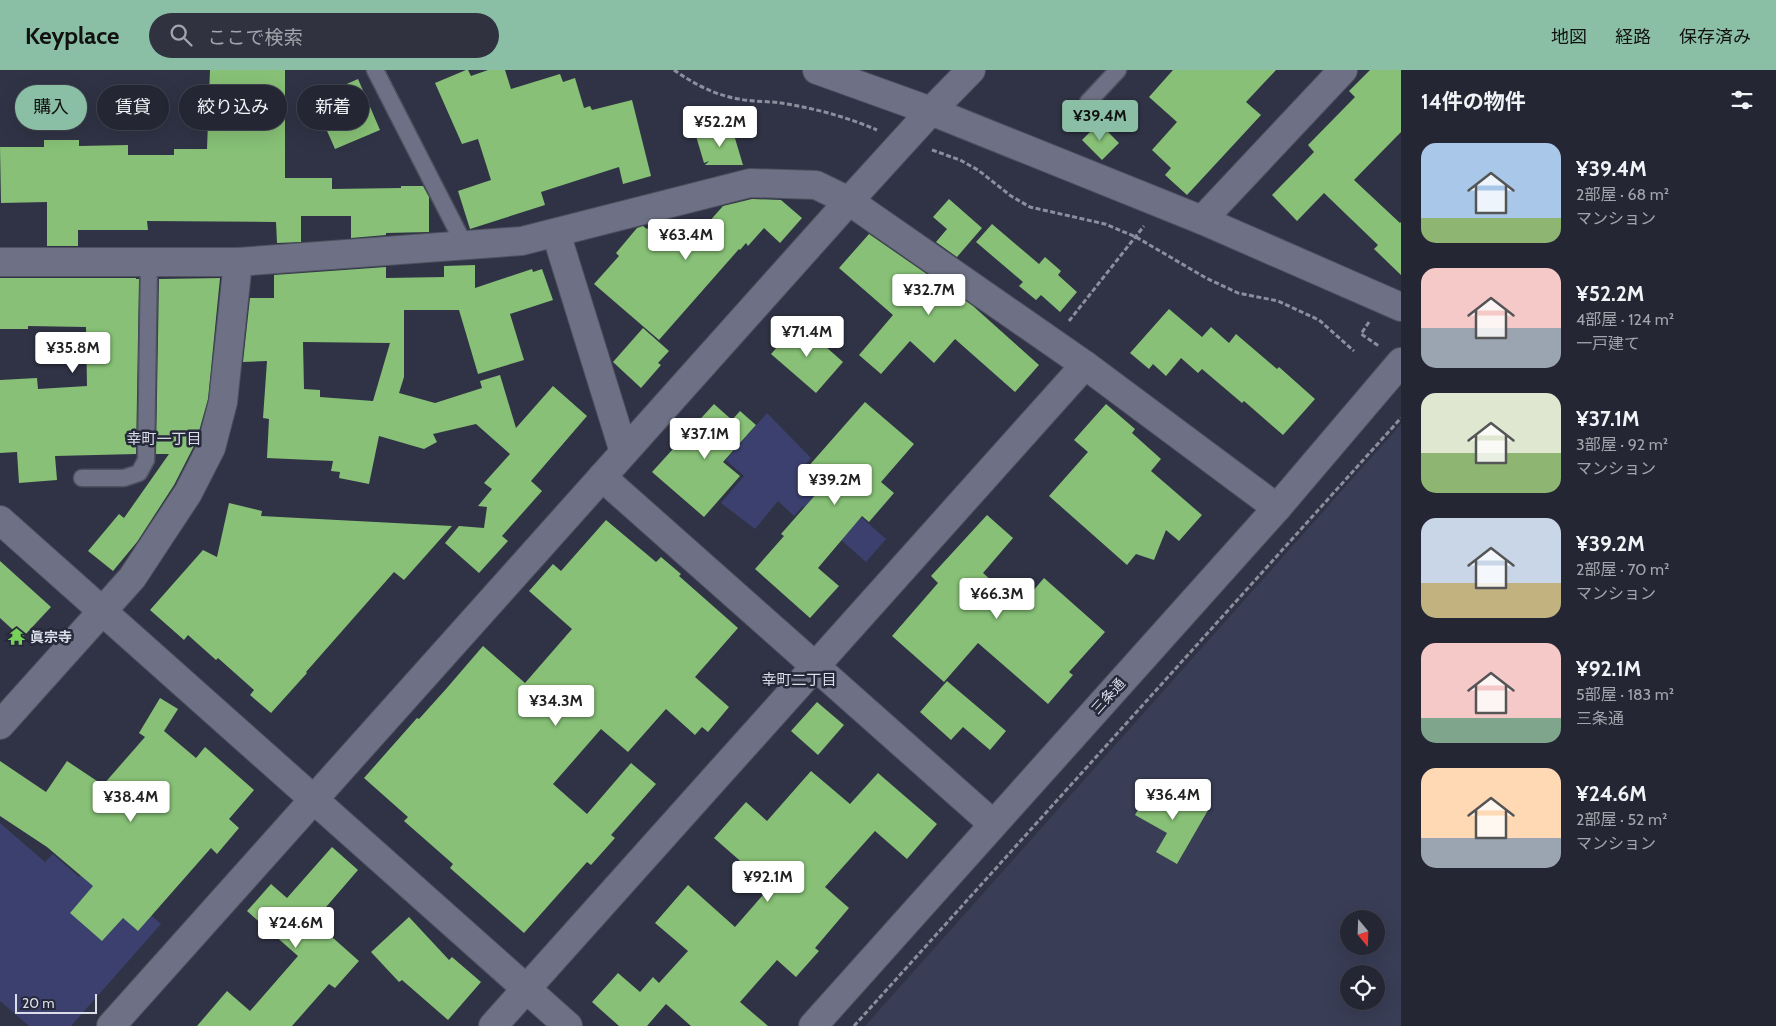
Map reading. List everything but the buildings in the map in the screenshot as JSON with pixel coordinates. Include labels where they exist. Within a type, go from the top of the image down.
[{"type":"street","points":[[817,70],[931,111],[1202,220],[1401,307]]},
{"type":"street","points":[[111,1026],[624,452],[931,111],[971,70]]},
{"type":"street","points":[[1202,220],[1343,70]]},
{"type":"street","points":[[0,262],[238,262],[522,241],[750,183],[816,185],[850,201],[1085,365],[1277,508]]},
{"type":"street","points":[[556,233],[624,452]]},
{"type":"street","points":[[0,725],[132,578],[188,493],[211,448],[222,402],[238,262]]},
{"type":"street","name":"三条通","points":[[813,1026],[1277,508],[1401,362]]},
{"type":"street","points":[[493,1026],[1085,365]]},
{"type":"street","points":[[602,477],[993,824]]},
{"type":"street","points":[[0,520],[568,1026]]},
{"type":"lane","points":[[375,70],[465,246]]},
{"type":"lane","points":[[1088,102],[1118,70]]},
{"type":"lane","points":[[82,478],[124,478],[139,473],[146,460],[149,262]]},
{"type":"path","points":[[674,70],[694,84],[717,93],[740,99],[781,103],[854,120],[904,141],[960,160],[978,170],[1011,196],[1030,207],[1105,224],[1136,237],[1206,278],[1238,293],[1278,301],[1319,320],[1354,351]]},
{"type":"path","points":[[1052,343],[1161,204]]},
{"type":"path","points":[[854,1026],[1401,418]]},
{"type":"shaded area","points":[[767,413],[811,458],[804,467],[886,539],[866,562],[803,506],[794,516],[778,501],[755,529],[721,503],[744,476],[726,460]]},
{"type":"shaded area","points":[[1401,424],[1401,1026],[865,1026]]},
{"type":"shaded area","points":[[0,823],[45,862],[53,854],[79,877],[92,863],[161,924],[71,1026],[29,1026],[0,1001]]},
{"type":"place","name":"眞宗寺","points":[[16,637]]},
{"type":"district","name":"幸町一丁目","points":[[164,439]]},
{"type":"district","name":"幸町二丁目","points":[[799,680]]}]
